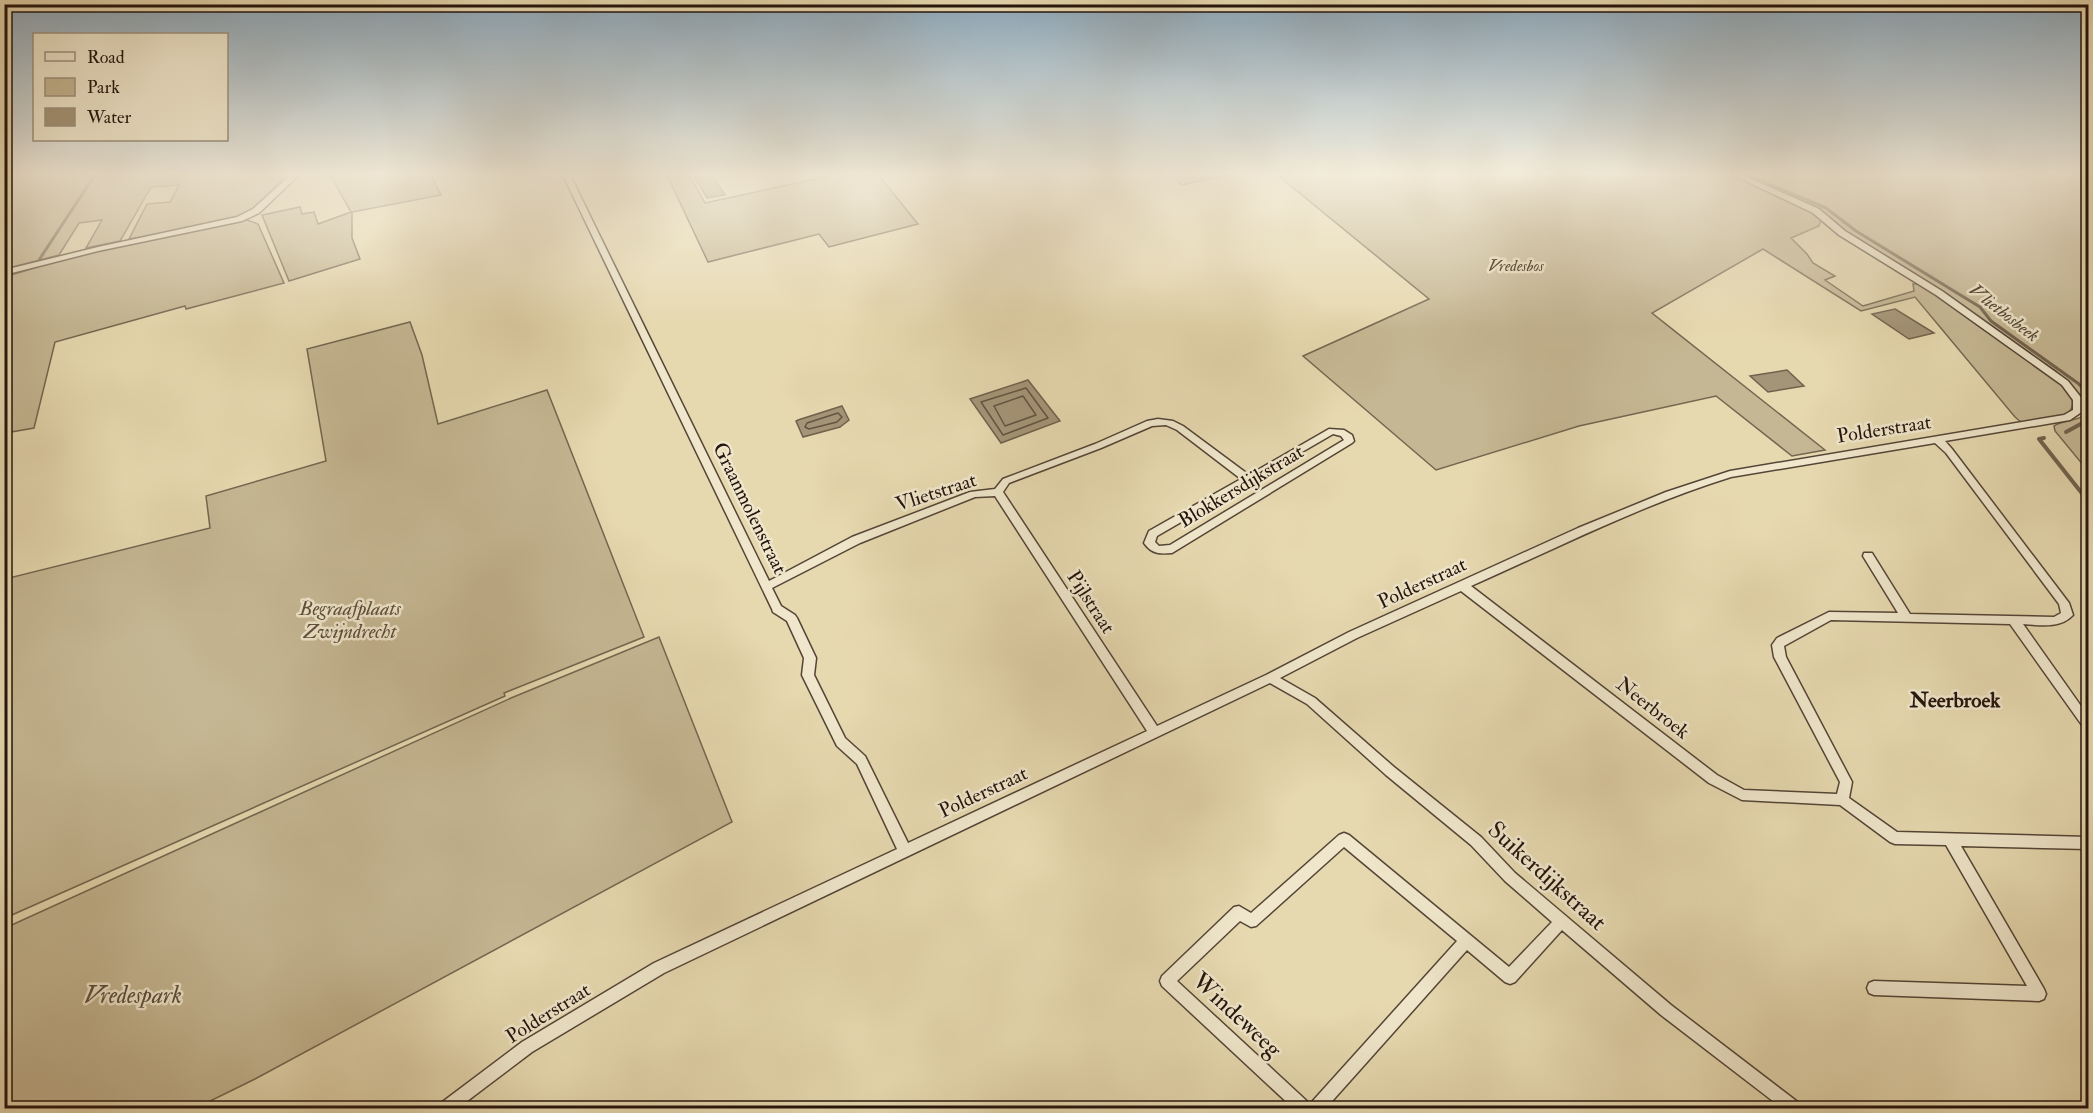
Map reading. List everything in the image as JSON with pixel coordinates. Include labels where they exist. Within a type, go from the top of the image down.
[{"type":"street","points":[[4,273],[98,249],[222,225]]},
{"type":"street","name":"Graanmolenstraat","points":[[589,225],[621,285],[777,609],[792,618],[810,657],[808,675],[841,742],[861,760],[905,850]]},
{"type":"street","name":"Polderstraat","points":[[446,1108],[527,1047],[659,968],[1270,678],[1296,663],[1633,508],[1703,481],[1750,470],[1939,441],[2067,418],[2078,411],[2080,406],[2072,391],[2047,368],[1939,293],[1832,225]]},
{"type":"street","name":"Blokkersdijkstraat","points":[[1150,423],[1167,422],[1174,425],[1248,479]]},
{"type":"street","name":"Vlietstraat","points":[[766,587],[856,540],[974,494],[998,492],[1006,482],[1150,423]]},
{"type":"street","name":"Blokkersdijkstraat","points":[[1339,431],[1349,437],[1346,444],[1172,549],[1166,551],[1152,548],[1149,543],[1153,534],[1248,479],[1327,433],[1339,431]]},
{"type":"street","points":[[1939,441],[1949,451],[2064,603],[2067,615],[2056,621],[1829,616],[1781,641],[1778,645],[1780,657],[1846,782],[1842,800],[1895,838],[2088,843]]},
{"type":"street","name":"Pijlstraat","points":[[998,492],[1154,732]]},
{"type":"street","points":[[1868,556],[1907,618]]},
{"type":"street","name":"Neerbroek","points":[[1463,586],[1725,788],[1742,795],[1842,800]]},
{"type":"street","points":[[2014,621],[2083,710],[2088,725]]},
{"type":"street","name":"Suikerdijkstraat","points":[[1270,678],[1311,701],[1390,771],[1476,841],[1510,877],[1561,922],[1666,1010],[1794,1108]]},
{"type":"street","name":"Windeweeg","points":[[1304,1108],[1167,981],[1239,912],[1251,921],[1344,839],[1510,977],[1561,922]]},
{"type":"street","points":[[1874,988],[2039,994],[1951,841]]},
{"type":"street","points":[[1316,1108],[1466,941]]},
{"type":"green space","points":[[5,225],[78,225],[59,255],[5,269]]},
{"type":"green space","points":[[99,225],[129,225],[120,241],[86,248]]},
{"type":"green space","points":[[136,225],[212,225],[176,232],[129,239]]},
{"type":"green space","points":[[223,225],[258,225],[284,283],[186,309],[185,306],[55,342],[34,428],[5,433],[5,277],[73,256]]},
{"type":"green space","points":[[266,225],[352,225],[352,238],[360,259],[289,281]]},
{"type":"green space","points":[[691,225],[914,225],[829,247],[819,234],[708,262]]},
{"type":"green space","name":"Vredesbos","points":[[1338,225],[1819,225],[1791,238],[1813,263],[1835,276],[1825,280],[1863,306],[1914,291],[1913,284],[1921,284],[2061,383],[2072,398],[2072,406],[2067,414],[2022,423],[1915,297],[1861,311],[1763,249],[1652,313],[1825,450],[1792,456],[1716,396],[1579,426],[1436,470],[1303,356],[1429,299]]},
{"type":"green space","points":[[1837,225],[2088,225],[2088,413],[2087,404],[2056,371],[1950,298]]},
{"type":"green space","name":"Begraafplaats Zwijndrecht","points":[[410,322],[422,355],[438,424],[547,390],[644,637],[504,693],[505,696],[5,918],[5,579],[210,528],[206,496],[326,461],[307,349]]},
{"type":"green space","points":[[2088,413],[2088,471],[2055,431],[2054,426],[2080,418]]},
{"type":"green space","name":"Vredespark","points":[[659,637],[732,822],[255,1079],[196,1108],[8,1108],[4,1070],[5,928],[511,698]]},
{"type":"water","points":[[1895,309],[1934,333],[1909,339],[1872,314]]},
{"type":"water","points":[[1787,370],[1804,386],[1768,392],[1750,376]]},
{"type":"water","points":[[1028,380],[1060,421],[1001,443],[970,399]]},
{"type":"water","points":[[842,406],[849,420],[840,427],[803,437],[796,421]]},
{"type":"waterway","points":[[39,260],[62,225]]},
{"type":"waterway","name":"Vlietbosbeek","points":[[1848,225],[1980,307],[1991,321],[2079,384],[2088,395]]},
{"type":"waterway","name":"Vlietbosbeek","points":[[2066,432],[2088,420]]},
{"type":"waterway","name":"Vlietbosbeek","points":[[2044,438],[2039,439],[2088,501]]},
{"type":"district","name":"Neerbroek","points":[[1955,700]]}]
